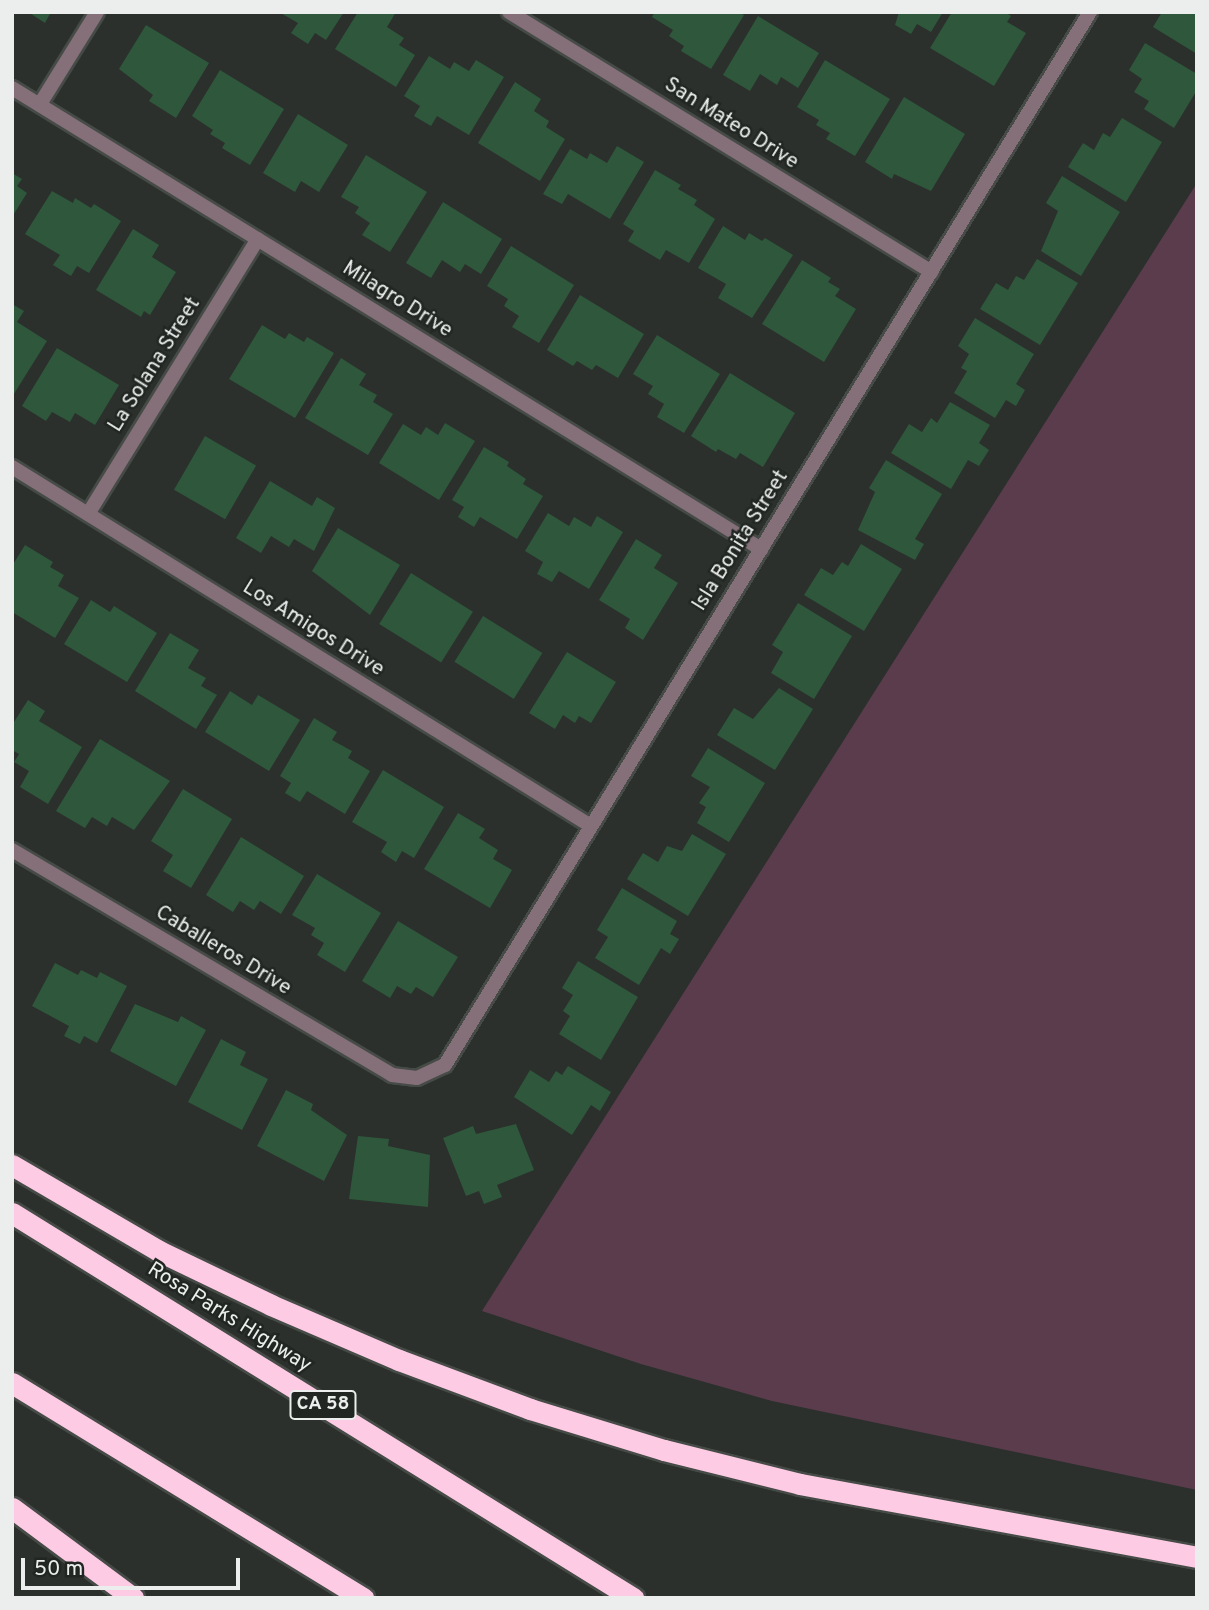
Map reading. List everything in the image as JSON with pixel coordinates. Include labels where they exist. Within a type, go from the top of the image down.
[{"type":"highway","points":[[12,1165],[159,1251],[271,1305],[399,1360],[530,1409],[664,1450],[800,1484],[1197,1558]]},
{"type":"highway","name":"Rosa Parks Highway","points":[[12,1213],[633,1598]]},
{"type":"highway","points":[[12,1383],[363,1598]]},
{"type":"highway","points":[[12,1508],[133,1598]]},
{"type":"street","points":[[40,104],[97,12]]},
{"type":"street","name":"San Mateo Drive","points":[[509,12],[931,272]]},
{"type":"street","name":"Isla Bonita Street","points":[[417,1078],[445,1065],[1090,12]]},
{"type":"street","name":"Milagro Drive","points":[[12,88],[761,549]]},
{"type":"street","name":"La Solana Street","points":[[88,514],[258,239]]},
{"type":"street","name":"Los Amigos Drive","points":[[12,467],[591,826]]},
{"type":"street","name":"Caballeros Drive","points":[[12,850],[392,1075],[417,1078]]},
{"type":"shaded area","points":[[1197,183],[1197,1490],[772,1401],[641,1364],[482,1311]]},
{"type":"building","points":[[28,12],[51,12],[45,23]]},
{"type":"building","points":[[279,12],[344,12],[326,40],[315,33],[308,44],[291,33],[298,23]]},
{"type":"building","points":[[358,12],[396,12],[387,27],[404,38],[399,45],[415,55],[396,87],[335,49]]},
{"type":"building","points":[[655,12],[739,12],[744,15],[711,69],[681,51],[684,46],[669,36],[673,30],[652,17]]},
{"type":"building","points":[[899,12],[943,12],[931,32],[917,24],[911,34],[895,25]]},
{"type":"building","points":[[952,12],[1005,12],[1011,16],[1007,22],[1026,33],[994,86],[930,48]]},
{"type":"building","points":[[1162,12],[1197,12],[1197,54],[1153,27]]},
{"type":"building","points":[[758,16],[819,53],[798,88],[781,77],[777,85],[760,74],[750,91],[723,75]]},
{"type":"building","points":[[146,25],[209,63],[176,118],[149,101],[153,95],[119,69]]},
{"type":"building","points":[[1145,43],[1197,74],[1197,90],[1174,128],[1144,109],[1149,101],[1134,92],[1142,79],[1129,70]]},
{"type":"building","points":[[429,56],[450,69],[454,62],[469,71],[476,60],[504,77],[469,135],[437,116],[431,126],[414,116],[420,106],[404,96]]},
{"type":"building","points":[[825,60],[890,99],[855,156],[826,139],[830,133],[816,125],[819,120],[797,107]]},
{"type":"building","points":[[220,70],[284,109],[250,165],[222,148],[225,143],[210,134],[213,130],[192,116]]},
{"type":"building","points":[[515,82],[541,99],[534,111],[549,121],[546,127],[565,139],[540,181],[478,143]]},
{"type":"building","points":[[904,97],[965,134],[931,191],[894,174],[892,179],[865,162]]},
{"type":"building","points":[[298,114],[348,145],[319,192],[301,181],[295,192],[263,173]]},
{"type":"building","points":[[1122,118],[1162,142],[1126,202],[1068,167],[1083,143],[1094,150],[1103,133],[1110,137]]},
{"type":"building","points":[[617,146],[644,162],[610,219],[568,194],[562,204],[543,194],[570,149],[587,159],[590,153],[607,163]]},
{"type":"building","points":[[366,155],[427,192],[390,252],[362,235],[370,223],[355,213],[359,207],[341,197]]},
{"type":"building","points":[[655,170],[681,185],[678,189],[697,200],[694,205],[715,219],[689,263],[666,250],[660,260],[628,241],[634,231],[623,224]]},
{"type":"building","points":[[12,173],[22,179],[17,186],[27,193],[12,217]]},
{"type":"building","points":[[1062,176],[1120,212],[1081,276],[1041,251],[1058,211],[1046,203]]},
{"type":"building","points":[[52,191],[73,203],[75,198],[91,208],[94,204],[121,221],[89,273],[77,266],[71,276],[53,265],[60,255],[25,234]]},
{"type":"building","points":[[443,202],[502,239],[481,274],[465,264],[460,272],[442,260],[431,278],[406,263]]},
{"type":"building","points":[[723,226],[745,240],[749,233],[762,241],[765,238],[793,255],[752,318],[718,298],[726,284],[698,268]]},
{"type":"building","points":[[133,229],[159,245],[152,257],[176,272],[150,315],[144,311],[141,317],[96,290]]},
{"type":"building","points":[[511,246],[574,285],[539,343],[512,327],[519,316],[504,306],[508,299],[487,286]]},
{"type":"building","points":[[1037,259],[1078,283],[1040,345],[980,309],[996,283],[1008,290],[1016,276],[1024,280]]},
{"type":"building","points":[[802,260],[831,278],[828,282],[840,289],[835,296],[856,309],[824,362],[762,324]]},
{"type":"building","points":[[580,295],[644,334],[618,378],[596,365],[592,370],[577,361],[573,366],[547,350]]},
{"type":"building","points":[[12,304],[24,311],[17,322],[47,341],[12,397]]},
{"type":"building","points":[[975,318],[1034,354],[1016,384],[1025,390],[1016,406],[1006,400],[995,418],[954,393],[967,371],[961,368],[969,354],[958,346]]},
{"type":"building","points":[[262,325],[285,339],[289,333],[304,342],[307,337],[334,353],[295,418],[229,379]]},
{"type":"building","points":[[657,335],[720,374],[684,433],[657,417],[664,404],[648,394],[653,386],[633,374]]},
{"type":"building","points":[[57,348],[119,385],[95,425],[75,413],[70,422],[52,412],[46,421],[22,406]]},
{"type":"building","points":[[341,358],[366,374],[359,385],[377,395],[373,402],[393,414],[368,455],[305,418]]},
{"type":"building","points":[[730,373],[795,413],[763,467],[740,453],[736,459],[718,449],[716,452],[691,436]]},
{"type":"building","points":[[950,402],[990,425],[979,443],[989,450],[979,466],[968,460],[951,489],[891,453],[909,424],[922,432],[931,418],[937,423]]},
{"type":"building","points":[[445,423],[475,441],[439,500],[379,463],[403,424],[421,435],[426,427],[438,435]]},
{"type":"building","points":[[205,436],[256,466],[225,519],[174,490]]},
{"type":"building","points":[[484,447],[509,462],[507,466],[526,479],[523,484],[543,496],[517,539],[480,517],[474,527],[458,517],[464,507],[452,500]]},
{"type":"building","points":[[886,460],[942,494],[915,539],[924,544],[915,560],[858,530],[875,492],[869,488]]},
{"type":"building","points":[[270,481],[312,506],[317,497],[335,508],[314,551],[294,539],[289,547],[271,536],[261,553],[236,538]]},
{"type":"building","points":[[548,513],[569,526],[574,517],[591,527],[597,516],[623,532],[589,589],[559,571],[552,582],[537,574],[543,562],[525,551]]},
{"type":"building","points":[[338,528],[400,565],[370,615],[312,571]]},
{"type":"building","points":[[636,539],[662,555],[654,568],[678,583],[643,640],[625,628],[630,619],[599,600]]},
{"type":"building","points":[[861,544],[902,569],[864,631],[804,595],[821,568],[833,575],[842,562],[848,566]]},
{"type":"building","points":[[25,545],[53,562],[50,567],[64,575],[58,586],[79,598],[55,638],[12,612],[12,566]]},
{"type":"building","points":[[411,573],[473,612],[441,663],[379,624]]},
{"type":"building","points":[[91,600],[110,612],[114,606],[157,633],[127,682],[64,644]]},
{"type":"building","points":[[798,603],[852,636],[814,699],[771,673],[783,652],[772,645]]},
{"type":"building","points":[[483,616],[542,653],[514,699],[454,662]]},
{"type":"building","points":[[170,633],[199,650],[188,668],[206,678],[201,686],[217,695],[196,729],[135,691]]},
{"type":"building","points":[[567,652],[616,682],[591,723],[579,716],[575,723],[563,715],[555,729],[529,713]]},
{"type":"building","points":[[779,688],[813,709],[775,770],[717,735],[734,708],[753,719]]},
{"type":"building","points":[[230,691],[252,705],[258,695],[300,720],[269,771],[205,732]]},
{"type":"building","points":[[28,700],[45,711],[39,721],[82,747],[48,804],[20,787],[29,771],[14,762],[19,754],[12,750],[12,725]]},
{"type":"building","points":[[314,718],[337,732],[332,740],[352,751],[348,758],[370,771],[345,814],[307,791],[300,802],[285,793],[291,783],[280,776]]},
{"type":"building","points":[[100,739],[170,781],[134,830],[112,817],[107,826],[92,817],[85,828],[56,811]]},
{"type":"building","points":[[708,748],[765,783],[729,842],[697,823],[706,807],[699,803],[710,787],[691,776]]},
{"type":"building","points":[[383,770],[444,807],[414,858],[402,851],[396,862],[381,852],[387,842],[352,822]]},
{"type":"building","points":[[183,789],[232,819],[191,888],[163,871],[173,855],[151,841]]},
{"type":"building","points":[[458,813],[485,829],[479,838],[498,850],[493,859],[512,870],[490,908],[424,869]]},
{"type":"building","points":[[692,834],[726,854],[688,916],[627,879],[643,853],[658,862],[667,846],[682,851]]},
{"type":"building","points":[[241,837],[304,876],[281,914],[260,901],[254,910],[240,901],[233,912],[206,895]]},
{"type":"building","points":[[317,874],[381,913],[345,972],[317,955],[324,943],[311,935],[315,928],[292,915]]},
{"type":"building","points":[[622,888],[677,921],[670,934],[679,939],[670,954],[661,948],[639,985],[595,958],[608,937],[597,930]]},
{"type":"building","points":[[398,921],[458,957],[433,997],[416,987],[411,994],[397,986],[390,998],[362,981]]},
{"type":"building","points":[[578,961],[638,997],[601,1060],[559,1034],[570,1016],[563,1011],[573,995],[562,988]]},
{"type":"building","points":[[55,963],[78,975],[81,970],[97,978],[100,972],[127,986],[97,1043],[84,1036],[80,1044],[64,1036],[69,1026],[32,1006]]},
{"type":"building","points":[[135,1004],[178,1022],[181,1016],[206,1030],[176,1086],[110,1051]]},
{"type":"building","points":[[221,1039],[246,1052],[240,1065],[268,1079],[242,1130],[188,1102]]},
{"type":"building","points":[[568,1066],[611,1092],[600,1111],[591,1105],[572,1135],[514,1097],[530,1070],[549,1082],[556,1071],[562,1075]]},
{"type":"building","points":[[286,1090],[313,1104],[311,1110],[347,1135],[324,1181],[257,1146]]},
{"type":"building","points":[[516,1124],[534,1170],[497,1185],[502,1197],[484,1204],[479,1191],[466,1196],[443,1138],[473,1126],[476,1134]]},
{"type":"building","points":[[358,1136],[389,1139],[388,1146],[430,1155],[428,1207],[349,1199]]}]
